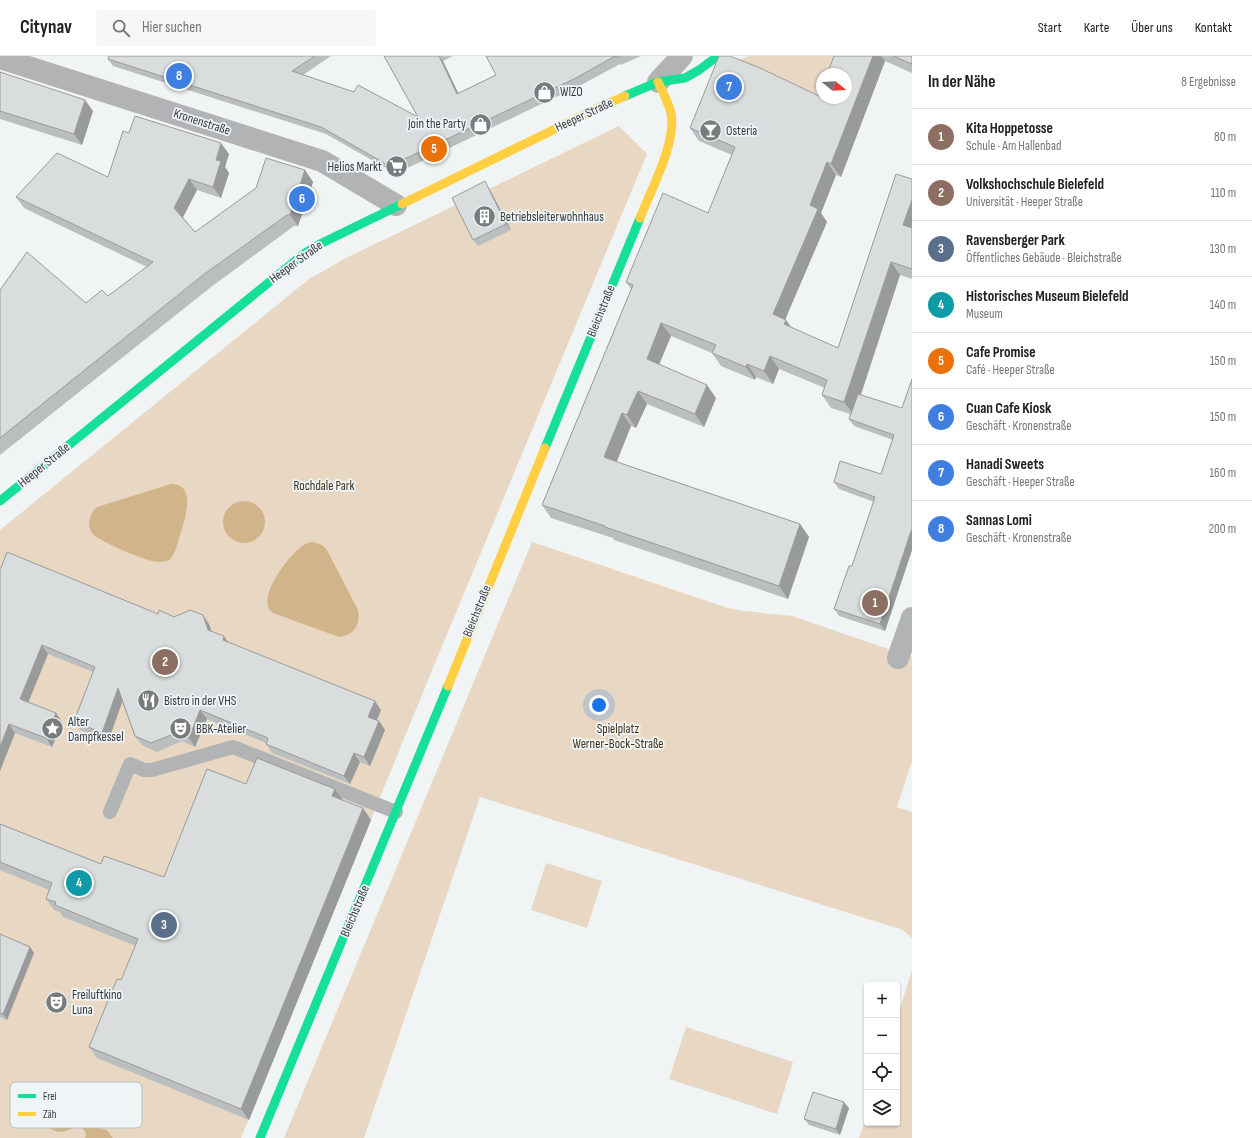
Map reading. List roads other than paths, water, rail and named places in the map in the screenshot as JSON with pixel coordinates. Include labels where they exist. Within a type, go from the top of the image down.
[{"type":"street","name":"Heeper Straße","points":[[658,82],[682,56]]},
{"type":"street","name":"Heeper Straße","points":[[0,501],[305,253],[325,241],[396,205],[598,108],[658,82],[685,78],[718,56]]},
{"type":"street","name":"Kronenstraße","points":[[0,58],[322,161],[396,205]]},
{"type":"street","name":"Bleichstraße","points":[[260,1138],[396,812],[512,525],[668,149],[672,134],[673,122],[668,103],[658,82]]},
{"type":"street","points":[[898,658],[912,618]]},
{"type":"lane","points":[[110,812],[130,764],[144,770],[152,770],[233,747],[396,812]]},
{"type":"place","name":"Sannas Lomi","points":[[179,76]]},
{"type":"place","name":"Hanadi Sweets","points":[[729,87]]},
{"type":"place","name":"WIZO","points":[[545,92]]},
{"type":"place","name":"Join the Party","points":[[481,124]]},
{"type":"place","name":"Osteria","points":[[711,131]]},
{"type":"place","name":"Cafe Promise","points":[[434,149]]},
{"type":"place","name":"Helios Markt","points":[[397,167]]},
{"type":"place","name":"Cuan Cafe Kiosk","points":[[302,199]]},
{"type":"place","name":"Betriebsleiterwohnhaus","points":[[484,217]]},
{"type":"place","name":"Kita Hoppetosse","points":[[875,603]]},
{"type":"place","name":"Volkshochschule Bielefeld","points":[[165,662]]},
{"type":"place","name":"Bistro in der VHS","points":[[149,701]]},
{"type":"place","name":"Alter Dampfkessel","points":[[52,729]]},
{"type":"place","name":"BBK-Atelier","points":[[181,729]]},
{"type":"place","name":"Historisches Museum Bielefeld","points":[[79,883]]},
{"type":"place","name":"Ravensberger Park","points":[[164,925]]},
{"type":"place","name":"Freiluftkino Luna","points":[[56,1002]]},
{"type":"park label","name":"Rochdale Park","points":[[324,486]]},
{"type":"park label","name":"Spielplatz Werner-Bock-Straße","points":[[618,736]]}]
